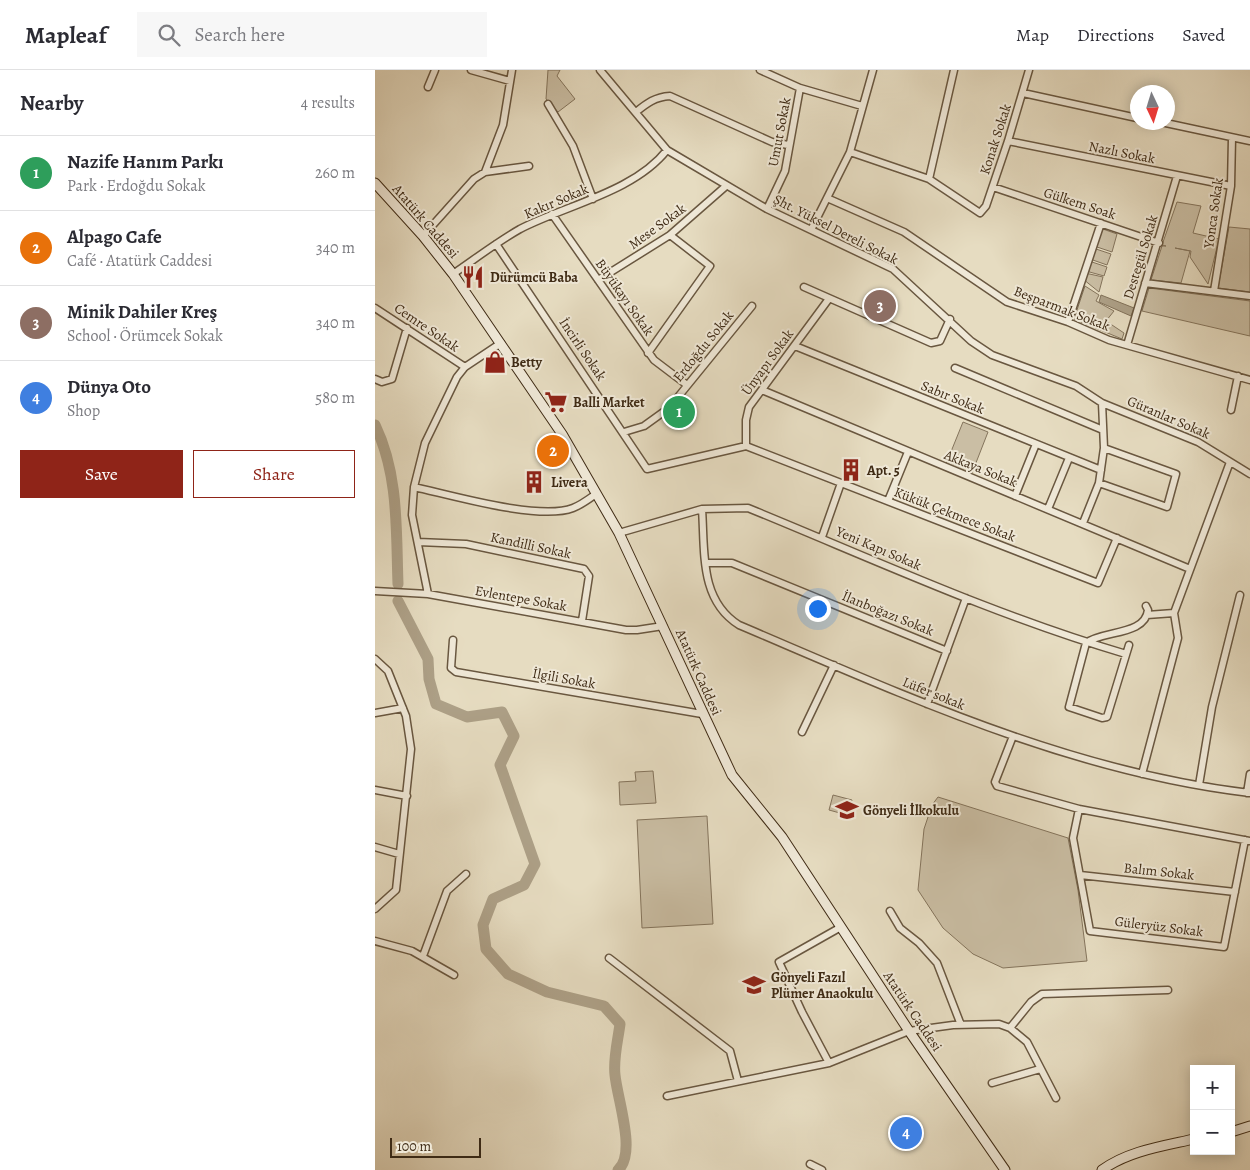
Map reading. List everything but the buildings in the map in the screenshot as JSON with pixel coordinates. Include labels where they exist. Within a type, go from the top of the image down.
[{"type":"main road","name":"Atatürk Caddesi","points":[[375,183],[423,236],[453,274],[562,434],[619,532],[732,775],[782,837],[909,1031],[1005,1170]]},
{"type":"main road","points":[[1102,1170],[1115,1160],[1190,1140]]},
{"type":"street","points":[[428,88],[435,70]]},
{"type":"street","points":[[471,70],[510,81]]},
{"type":"street","points":[[485,172],[503,125],[513,70]]},
{"type":"street","name":"Şht. Yüksel Dereli Sokak","points":[[600,70],[667,150],[767,209],[893,269],[950,319],[971,341],[992,355],[1076,386],[1102,403]]},
{"type":"street","points":[[760,70],[801,88],[862,106]]},
{"type":"street","points":[[811,230],[850,152],[873,70]]},
{"type":"street","points":[[850,152],[929,179],[954,70]]},
{"type":"street","name":"Konak Sokak","points":[[929,179],[980,213],[986,206],[1009,142],[1029,70]]},
{"type":"street","name":"Umut Sokak","points":[[767,209],[785,171],[788,145],[801,88]]},
{"type":"street","points":[[1023,94],[1130,117]]},
{"type":"street","points":[[636,112],[649,101],[671,96],[772,142],[788,145]]},
{"type":"street","points":[[548,104],[573,146],[593,199]]},
{"type":"street","points":[[1175,125],[1250,141]]},
{"type":"street","name":"Yonca Sokak","points":[[1213,291],[1231,186],[1232,138]]},
{"type":"street","name":"Nazlı Sokak","points":[[1009,142],[1231,186]]},
{"type":"street","name":"Kakır Sokak","points":[[453,274],[497,244],[552,214],[593,199],[658,162],[667,150]]},
{"type":"street","points":[[423,236],[468,185],[485,172],[529,166]]},
{"type":"street","name":"Destegül Sokak","points":[[1127,345],[1145,283],[1159,244],[1177,176]]},
{"type":"street","name":"Mese Sokak","points":[[598,280],[670,235],[726,186]]},
{"type":"street","name":"Gülkem Soak","points":[[993,187],[1159,244]]},
{"type":"street","name":"Beşparmak Sokak","points":[[827,198],[904,232],[1007,302],[1068,322],[1127,345],[1250,380]]},
{"type":"street","name":"Büyükayı Sokak","points":[[552,214],[648,353],[654,360],[687,385]]},
{"type":"street","points":[[1068,322],[1101,223]]},
{"type":"street","points":[[648,353],[710,266],[670,235]]},
{"type":"street","name":"İncirli Sokak","points":[[497,244],[647,469],[746,446]]},
{"type":"street","points":[[1145,283],[1250,296]]},
{"type":"street","points":[[804,287],[827,300],[931,343],[940,341],[950,319]]},
{"type":"street","name":"Ünyapı Sokak","points":[[746,446],[746,420],[749,407],[827,300]]},
{"type":"street","name":"Erdoğdu Sokak","points":[[624,432],[652,421],[669,408],[752,306]]},
{"type":"street","name":"Cemre Sokak","points":[[375,308],[465,367]]},
{"type":"street","points":[[375,379],[382,382],[392,379],[407,328]]},
{"type":"street","points":[[428,594],[412,515],[415,487],[425,444],[457,377],[465,367],[501,343]]},
{"type":"street","name":"Sabır Sokak","points":[[795,346],[1101,470]]},
{"type":"street","points":[[955,368],[1103,430]]},
{"type":"street","points":[[1231,410],[1238,376]]},
{"type":"street","name":"Akkaya Sokak","points":[[762,390],[1190,569]]},
{"type":"street","points":[[1083,523],[1099,483],[1104,448],[1102,403]]},
{"type":"street","name":"Güranlar Sokak","points":[[1102,403],[1198,442],[1250,474]]},
{"type":"street","points":[[1015,496],[1036,444]]},
{"type":"street","name":"Kükük Çekmece Sokak","points":[[746,446],[1098,583],[1117,538]]},
{"type":"street","points":[[1099,483],[1167,507],[1176,474],[1104,448]]},
{"type":"street","points":[[888,501],[908,452]]},
{"type":"street","points":[[1048,509],[1069,458]]},
{"type":"street","points":[[1142,774],[1177,638],[1174,613],[1230,462]]},
{"type":"street","points":[[822,537],[841,483]]},
{"type":"street","points":[[415,487],[516,509],[555,511],[573,508],[596,494]]},
{"type":"street","name":"Yeni Kapı Sokak","points":[[619,532],[703,509],[748,508],[822,537],[1011,617],[1086,643],[1126,654]]},
{"type":"street","name":"Lüfer sokak","points":[[703,509],[709,590],[729,619],[927,704],[1013,736],[1080,758],[1142,774],[1249,793]]},
{"type":"street","name":"Kandilli Sokak","points":[[418,542],[466,544],[585,569],[589,576],[583,621]]},
{"type":"street","name":"İlanboğazı Sokak","points":[[706,563],[732,563],[947,651]]},
{"type":"street","name":"Evlentepe Sokak","points":[[375,591],[428,594],[626,630],[663,626]]},
{"type":"street","points":[[1199,785],[1212,707],[1240,595]]},
{"type":"street","points":[[927,704],[966,598]]},
{"type":"street","points":[[1129,645],[1107,717],[1102,718],[1069,707],[1086,643],[1140,625],[1147,615],[1148,610],[1146,606]]},
{"type":"street","points":[[1147,615],[1174,613]]},
{"type":"street","name":"İlgili Sokak","points":[[453,640],[451,668],[457,672],[702,714]]},
{"type":"street","points":[[375,659],[388,671],[403,708],[411,749],[396,890],[375,909]]},
{"type":"street","points":[[802,732],[834,665]]},
{"type":"street","points":[[375,713],[403,708]]},
{"type":"street","points":[[1013,736],[995,782],[997,786],[1079,809],[1248,840],[1235,892]]},
{"type":"street","points":[[1249,793],[1250,774]]},
{"type":"street","points":[[375,790],[407,796]]},
{"type":"street","points":[[1079,809],[1073,838],[1080,875]]},
{"type":"street","points":[[375,847],[399,854]]},
{"type":"street","points":[[423,956],[447,891],[465,874]]},
{"type":"street","name":"Balım Sokak","points":[[1080,875],[1235,892]]},
{"type":"street","name":"Güleryüz Sokak","points":[[1080,875],[1090,931],[1224,947],[1235,892]]},
{"type":"street","points":[[890,911],[900,928],[919,943],[937,963],[961,1025]]},
{"type":"street","points":[[829,1063],[802,1012],[779,962],[841,927]]},
{"type":"street","points":[[375,941],[412,951],[454,975]]},
{"type":"street","points":[[609,958],[730,1051],[738,1081]]},
{"type":"street","points":[[1010,1028],[1031,1002],[1042,994],[1168,990]]},
{"type":"street","points":[[667,1096],[829,1063],[909,1031],[961,1025],[999,1024],[1010,1028],[1027,1042],[1056,1098]]},
{"type":"street","points":[[992,1083],[1040,1070]]},
{"type":"street","points":[[810,1164],[822,1170]]},
{"type":"shaded area","points":[[548,70],[560,70],[557,76],[575,99],[558,112],[546,99]]},
{"type":"shaded area","points":[[1177,202],[1201,206],[1193,233],[1219,239],[1208,284],[1190,257],[1191,251],[1175,248],[1190,251],[1181,283],[1151,280],[1162,246],[1166,246],[1162,245]]},
{"type":"shaded area","points":[[1229,227],[1250,229],[1250,292],[1218,288]]},
{"type":"shaded area","points":[[1100,228],[1117,234],[1112,252],[1094,246]]},
{"type":"shaded area","points":[[1093,248],[1111,254],[1107,265],[1090,259]]},
{"type":"shaded area","points":[[1089,261],[1107,267],[1104,276],[1086,271]]},
{"type":"shaded area","points":[[1085,273],[1103,277],[1099,292],[1083,279]]},
{"type":"shaded area","points":[[1085,286],[1099,295],[1096,301],[1114,311],[1106,321],[1124,333],[1122,339],[1074,319]]},
{"type":"shaded area","points":[[1149,288],[1250,301],[1250,336],[1142,311]]},
{"type":"shaded area","points":[[1101,295],[1134,308],[1131,316],[1099,302]]},
{"type":"shaded area","points":[[963,422],[988,432],[972,473],[946,464]]},
{"type":"shaded area","points":[[653,771],[656,803],[620,805],[619,782],[636,781],[635,772]]},
{"type":"shaded area","points":[[833,795],[852,800],[847,815],[829,810]]},
{"type":"shaded area","points":[[938,797],[1068,838],[1078,890],[1087,961],[1003,968],[973,954],[943,928],[918,890],[924,829],[932,805]]},
{"type":"shaded area","points":[[707,816],[713,924],[642,928],[637,820]]},
{"type":"waterway","points":[[375,425],[388,463],[395,503],[398,584]]},
{"type":"waterway","points":[[398,601],[428,659],[429,679],[436,704],[467,717],[502,712],[514,736],[500,765],[535,864],[524,885],[493,899],[483,925],[486,949],[508,974],[547,992],[604,1006],[620,1024],[615,1069],[626,1139],[626,1152],[618,1170]]},
{"type":"place","name":"Dürümcü Baba","points":[[473,277]]},
{"type":"place","name":"Minik Dahiler Kreş","points":[[880,306]]},
{"type":"place","name":"Betty","points":[[495,362]]},
{"type":"place","name":"Balli Market","points":[[556,402]]},
{"type":"place","name":"Nazife Hanım Parkı","points":[[679,412]]},
{"type":"place","name":"Alpago Cafe","points":[[553,451]]},
{"type":"place","name":"Apt. 5","points":[[851,470]]},
{"type":"place","name":"Livera","points":[[534,482]]},
{"type":"place","name":"Gönyeli İlkokulu","points":[[847,810]]},
{"type":"place","name":"Gönyeli Fazıl Plümer Anaokulu","points":[[754,985]]},
{"type":"place","name":"Dünya Oto","points":[[906,1133]]}]
